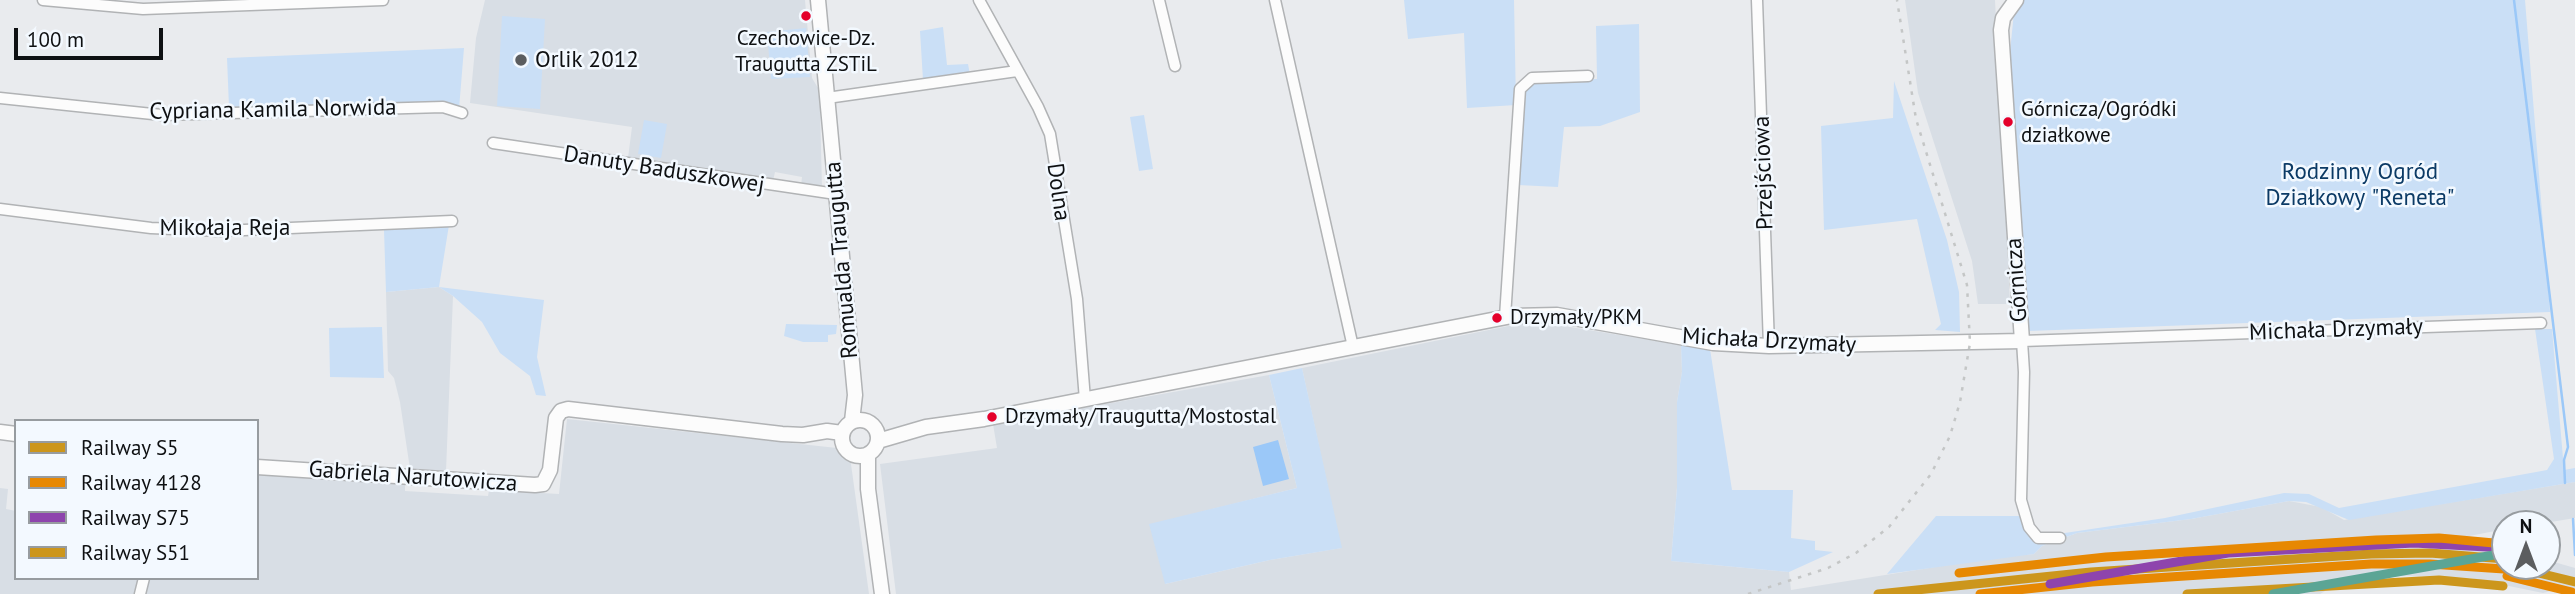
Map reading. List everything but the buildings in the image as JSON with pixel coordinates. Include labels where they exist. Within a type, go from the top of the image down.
[{"type":"street","points":[[43,0],[143,9],[383,0]]},
{"type":"street","name":"Romualda Traugutta","points":[[818,0],[855,395],[868,428]]},
{"type":"street","name":"Dolna","points":[[979,0],[1050,134],[1077,299],[1085,400]]},
{"type":"street","points":[[1159,0],[1175,66]]},
{"type":"street","points":[[1275,0],[1353,346]]},
{"type":"street","name":"Przejściowa","points":[[1757,0],[1769,346]]},
{"type":"street","name":"Górnicza","points":[[2013,1],[2003,18],[2001,30],[2022,341],[2024,398],[2021,500],[2029,527],[2038,538],[2060,538]]},
{"type":"street","points":[[827,98],[1017,71]]},
{"type":"street","points":[[1505,317],[1520,89],[1532,78],[1588,76]]},
{"type":"street","name":"Cypriana Kamila Norwida","points":[[0,98],[162,116],[443,107],[461,113]]},
{"type":"street","name":"Danuty Baduszkowej","points":[[493,143],[836,194]]},
{"type":"street","name":"Mikołaja Reja","points":[[0,209],[151,228],[222,231],[452,221]]},
{"type":"street","name":"Michała Drzymały","points":[[868,428],[926,427],[1085,400],[1505,317],[1557,315],[1713,343],[1769,346],[2022,341],[2541,323]]},
{"type":"street","name":"Gabriela Narutowicza","points":[[259,467],[543,484],[550,470],[556,418],[561,411],[568,409],[803,435],[827,431],[842,438]]},
{"type":"street","points":[[862,455],[847,451],[842,438],[868,428]]},
{"type":"street","points":[[868,428],[862,455],[882,594]]},
{"type":"shaded area","points":[[485,0],[805,0],[812,78],[818,88],[820,106],[822,189],[801,186],[802,177],[775,172],[773,181],[628,158],[632,127],[470,103],[476,38]]},
{"type":"shaded area","points":[[1905,0],[1995,0],[2010,304],[1978,304],[1972,261],[1918,93]]},
{"type":"shaded area","points":[[439,287],[453,296],[446,471],[410,469],[400,402],[394,378],[388,371],[386,292]]},
{"type":"shaded area","points":[[1533,321],[1681,345],[1682,372],[1677,402],[1677,488],[1671,561],[1789,572],[1791,590],[1998,557],[2034,554],[2042,546],[2077,533],[2191,519],[2289,501],[2321,507],[2344,520],[2575,482],[2575,518],[2561,520],[2561,510],[2491,510],[2491,532],[2454,539],[2456,545],[2491,549],[2491,580],[2561,580],[2561,564],[2575,568],[2575,594],[2559,589],[2543,593],[2470,578],[2407,576],[2378,577],[2375,585],[2337,584],[2320,594],[896,594],[880,464],[997,448],[993,424],[1269,375],[1297,488],[1169,520],[1165,584],[1270,560],[1341,548],[1302,368]]},
{"type":"shaded area","points":[[567,419],[837,448],[850,457],[869,594],[145,594],[149,580],[259,580],[259,474],[405,484],[405,491],[488,496],[489,490],[559,494]]},
{"type":"shaded area","points":[[0,488],[8,489],[6,509],[14,511],[14,580],[138,580],[134,594],[0,594]]},
{"type":"green space","points":[[1404,0],[1514,0],[1516,105],[1467,108],[1464,33],[1408,39]]},
{"type":"green space","name":"Rodzinny Ogród Działkowy \"Reneta\"","points":[[2525,0],[2550,312],[2028,331],[2009,62],[2015,2]]},
{"type":"green space","name":"Orlik 2012","points":[[502,16],[545,19],[540,109],[497,106]]},
{"type":"green space","points":[[1639,24],[1640,112],[1600,126],[1564,127],[1558,187],[1518,185],[1525,91],[1535,81],[1597,79],[1596,26]]},
{"type":"green space","points":[[943,27],[947,65],[968,64],[970,75],[923,80],[920,31]]},
{"type":"green space","points":[[806,28],[810,77],[771,79],[767,32]]},
{"type":"green space","points":[[464,48],[459,109],[443,103],[229,107],[227,58]]},
{"type":"green space","points":[[1894,81],[1947,240],[1959,292],[1960,332],[1935,330],[1941,324],[1917,219],[1824,230],[1821,126],[1893,118]]},
{"type":"green space","points":[[1144,115],[1153,169],[1139,171],[1130,117]]},
{"type":"green space","points":[[644,120],[667,124],[661,158],[638,154]]},
{"type":"green space","points":[[449,225],[439,287],[386,292],[384,230]]},
{"type":"green space","points":[[439,287],[544,300],[537,357],[546,396],[536,395],[530,376],[500,353],[482,322]]},
{"type":"green space","points":[[786,324],[837,325],[836,334],[828,335],[828,342],[803,342],[784,336]]},
{"type":"green space","points":[[382,327],[384,378],[330,377],[329,328]]},
{"type":"green space","points":[[2535,329],[2552,329],[2564,470],[2575,468],[2575,482],[2349,520],[2306,502],[2289,501],[2191,519],[2077,533],[2042,546],[2034,554],[1887,574],[1936,516],[2028,516],[2041,534],[2058,534],[2165,518],[2284,493],[2309,494],[2339,508],[2547,470],[2554,459]]},
{"type":"green space","points":[[1681,345],[1710,349],[1732,490],[1793,490],[1791,538],[1815,541],[1815,550],[1833,552],[1789,572],[1671,561],[1677,488],[1677,402],[1682,372]]},
{"type":"green space","points":[[1302,368],[1342,548],[1270,560],[1165,584],[1149,524],[1297,488],[1269,375]]},
{"type":"water","points":[[1278,440],[1289,479],[1263,486],[1253,447]]},
{"type":"waterway","points":[[2514,0],[2568,447],[2564,460],[2565,483]]},
{"type":"waterway","points":[[2573,519],[2575,555]]},
{"type":"railway","points":[[1748,594],[1828,568],[1856,553],[1889,527],[1931,474],[1950,436],[1960,402],[1970,343],[1967,285],[1916,119],[1897,0]]},
{"type":"rail line","name":"S75","points":[[2050,584],[2228,553],[2414,543],[2491,547]]},
{"type":"rail line","name":"S5","points":[[1878,594],[2091,572],[2371,554],[2430,553],[2491,558]]},
{"type":"rail line","name":"4128","points":[[1980,594],[2092,582],[2371,564],[2491,568]]},
{"type":"rail line","name":"S5","points":[[2561,579],[2575,582]]},
{"type":"rail line","name":"S51","points":[[2187,594],[2439,580],[2503,586]]},
{"type":"rail line","name":"4128","points":[[2523,580],[2572,592]]},
{"type":"transit line","points":[[1959,573],[2106,557],[2376,540],[2439,538],[2491,543]]},
{"type":"transit line","points":[[2273,594],[2491,555]]},
{"type":"place","name":"Czechowice-Dz. Traugutta ZSTiL","points":[[806,16]]},
{"type":"place","name":"Orlik 2012","points":[[521,60]]},
{"type":"place","name":"Górnicza/Ogródki działkowe","points":[[2008,122]]},
{"type":"place","name":"Drzymały/PKM","points":[[1497,318]]},
{"type":"place","name":"Drzymały/Traugutta/Mostostal","points":[[992,417]]}]
